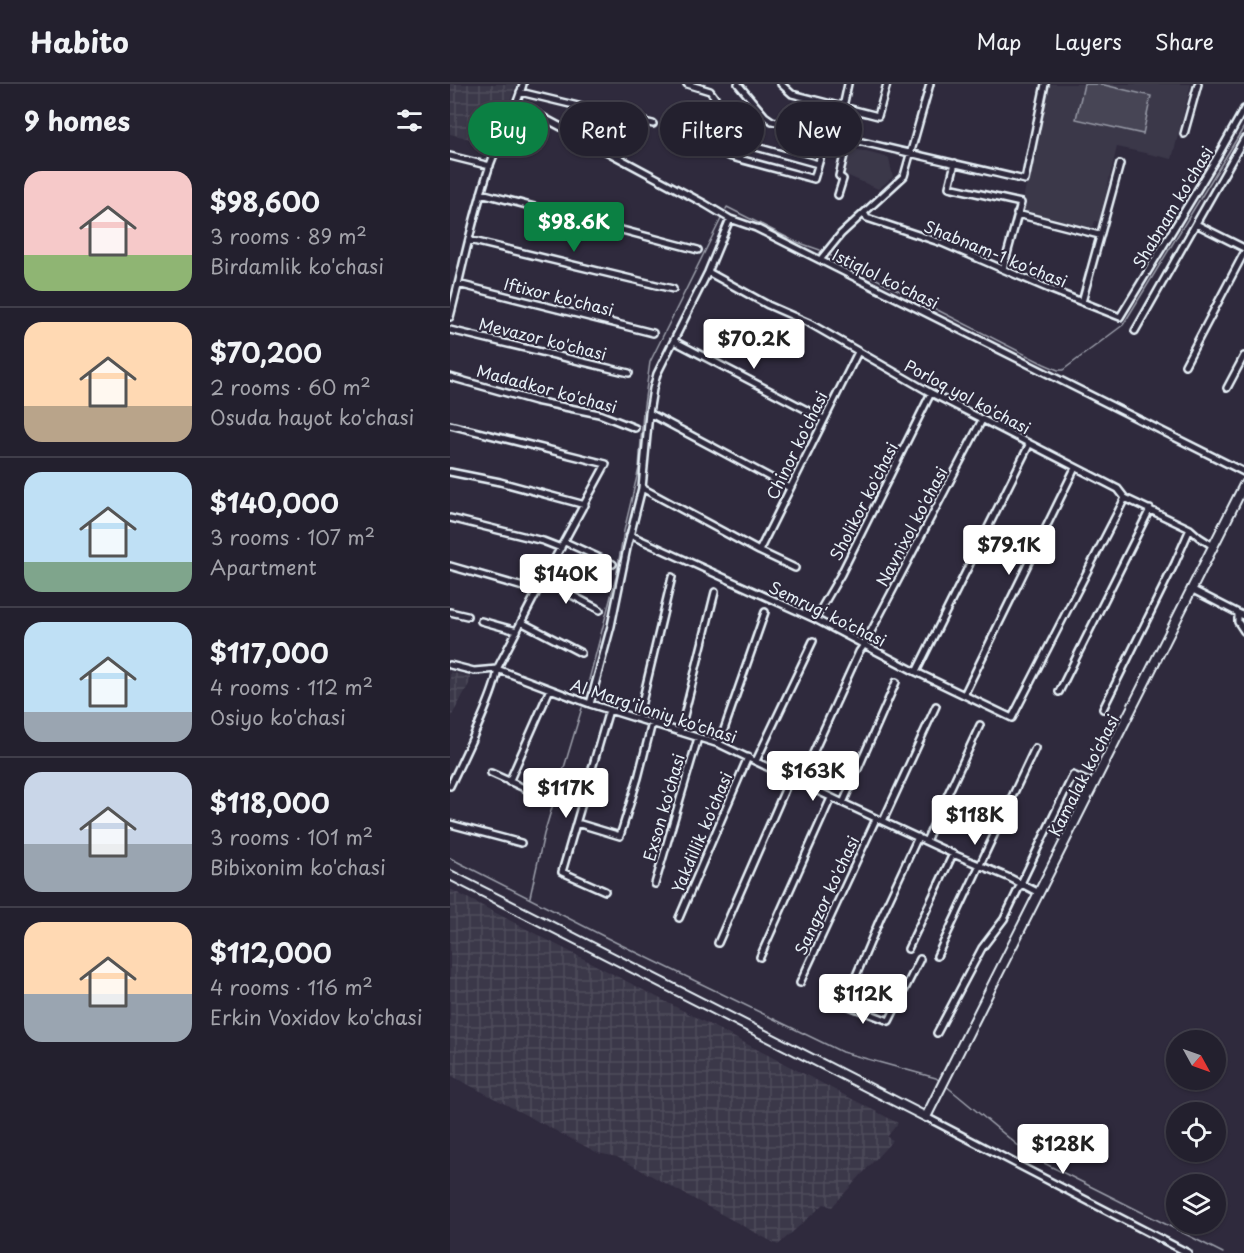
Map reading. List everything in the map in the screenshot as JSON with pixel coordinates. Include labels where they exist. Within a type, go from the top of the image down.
[{"type":"main road","name":"Kamalak ko'chasi","points":[[926,1117],[1244,484]]},
{"type":"main road","points":[[450,875],[926,1117]]},
{"type":"street","points":[[518,102],[523,84]]},
{"type":"street","points":[[687,84],[710,91],[749,145],[818,164]]},
{"type":"street","points":[[738,84],[765,116],[776,122]]},
{"type":"street","points":[[781,84],[792,94],[823,102]]},
{"type":"street","points":[[844,102],[848,84]]},
{"type":"street","points":[[862,112],[878,116],[886,84]]},
{"type":"street","points":[[820,260],[841,234],[904,177],[930,84]]},
{"type":"street","points":[[862,142],[1025,180],[1045,84]]},
{"type":"street","points":[[1184,134],[1198,84]]},
{"type":"street","points":[[520,92],[653,124]]},
{"type":"street","name":"Shabnam ko'chasi","points":[[1120,317],[1244,109]]},
{"type":"street","name":"Istiqlol ko'chasi","points":[[548,120],[730,219],[756,228],[1244,472]]},
{"type":"street","points":[[1135,331],[1244,139]]},
{"type":"street","points":[[450,156],[490,166]]},
{"type":"street","points":[[450,317],[481,193],[495,156]]},
{"type":"street","points":[[728,156],[814,179],[820,156]]},
{"type":"street","points":[[838,195],[843,179],[839,176],[844,156]]},
{"type":"street","points":[[955,164],[949,188],[1021,203],[1003,269]]},
{"type":"street","points":[[1082,302],[1120,164]]},
{"type":"street","points":[[481,193],[698,250]]},
{"type":"street","name":"Shabnam-1 ko'chasi","points":[[864,213],[867,218],[942,243],[1120,317]]},
{"type":"street","points":[[1017,214],[1099,235]]},
{"type":"street","points":[[590,704],[611,626],[642,488],[652,389],[657,374],[708,272],[730,219]]},
{"type":"street","points":[[1196,224],[1244,248]]},
{"type":"street","points":[[469,240],[673,289]]},
{"type":"street","points":[[1185,365],[1244,253]]},
{"type":"street","name":"Porloq yol ko'chasi","points":[[708,272],[768,305],[809,323],[1029,445],[1055,455],[1075,468],[1118,489],[1125,498],[1190,529],[1213,546]]},
{"type":"street","name":"Iftixor ko'chasi","points":[[458,284],[653,333]]},
{"type":"street","name":"Mevazor ko'chasi","points":[[450,330],[629,374]]},
{"type":"street","points":[[674,340],[824,419]]},
{"type":"street","name":"Chinor ko'chasi","points":[[759,551],[858,352]]},
{"type":"street","points":[[1227,388],[1244,356]]},
{"type":"street","name":"Madadkor ko'chasi","points":[[450,377],[535,401],[598,414],[635,428]]},
{"type":"street","name":"Sholikor ko'chasi","points":[[815,619],[841,574],[932,393]]},
{"type":"street","points":[[649,413],[790,488]]},
{"type":"street","name":"Navnixol ko'chasi","points":[[800,782],[859,652],[982,420]]},
{"type":"street","points":[[450,425],[606,464],[537,591],[498,669],[499,676],[450,786]]},
{"type":"street","points":[[916,672],[1029,445]]},
{"type":"street","points":[[964,694],[1075,468]]},
{"type":"street","points":[[450,472],[500,482],[585,505]]},
{"type":"street","points":[[642,488],[795,568]]},
{"type":"street","name":"Semrug' ko'chasi","points":[[630,535],[815,619],[916,672],[1012,718],[1125,498]]},
{"type":"street","points":[[1059,692],[1150,510]]},
{"type":"street","points":[[450,518],[543,541],[561,548]]},
{"type":"street","points":[[1103,709],[1190,529]]},
{"type":"street","points":[[565,542],[613,564]]},
{"type":"street","points":[[450,566],[537,591]]},
{"type":"street","points":[[638,719],[672,577]]},
{"type":"street","points":[[543,580],[600,610]]},
{"type":"street","points":[[1191,589],[1241,614],[1238,622],[1244,631]]},
{"type":"street","name":"Exson ko'chasi","points":[[680,732],[715,592]]},
{"type":"street","points":[[450,612],[466,616]]},
{"type":"street","points":[[719,744],[765,612]]},
{"type":"street","points":[[481,621],[517,631]]},
{"type":"street","points":[[521,622],[581,653]]},
{"type":"street","points":[[756,760],[813,641]]},
{"type":"street","name":"Al Marg'iloniy ko'chasi","points":[[450,665],[474,671],[498,669],[590,704],[719,744],[1039,893]]},
{"type":"street","points":[[843,803],[896,682]]},
{"type":"street","points":[[509,782],[550,689]]},
{"type":"street","points":[[883,821],[936,706]]},
{"type":"street","points":[[605,891],[562,872],[609,710]]},
{"type":"street","points":[[577,823],[620,836],[652,723]]},
{"type":"street","points":[[926,841],[980,725]]},
{"type":"street","name":"Exson ko'chasi","points":[[655,884],[698,738]]},
{"type":"street","points":[[937,956],[1035,748]]},
{"type":"street","name":"Yakdillik ko'chasi","points":[[678,918],[748,757]]},
{"type":"street","points":[[491,773],[548,799]]},
{"type":"street","points":[[937,1032],[982,948],[1005,919],[1073,775],[1094,784]]},
{"type":"street","points":[[718,943],[790,778]]},
{"type":"street","points":[[760,957],[831,798]]},
{"type":"street","name":"Sangzor ko'chasi","points":[[800,983],[876,819]]},
{"type":"street","points":[[450,824],[521,843]]},
{"type":"street","points":[[918,837],[844,1004],[889,1021],[920,959]]},
{"type":"street","points":[[908,949],[953,854]]},
{"type":"street","points":[[926,1117],[1188,1253]]},
{"type":"shaded area","points":[[450,84],[516,84],[510,102],[468,102],[468,138],[450,134]]},
{"type":"shaded area","points":[[1046,84],[1191,84],[1172,159],[1117,147],[1099,222],[1095,221],[1092,231],[1021,210]]},
{"type":"shaded area","points":[[1084,84],[1100,84],[1151,96],[1143,134],[1076,119]]},
{"type":"shaded area","points":[[862,151],[889,158],[893,177],[878,189],[844,174],[849,156],[862,156]]},
{"type":"shaded area","points":[[450,672],[471,677],[450,719]]},
{"type":"shaded area","points":[[450,889],[898,1123],[887,1137],[893,1140],[832,1207],[824,1204],[778,1245],[617,1157],[598,1153],[450,1075]]},
{"type":"waterway","points":[[829,255],[1044,364],[1063,370],[1123,325],[1244,127]]},
{"type":"waterway","points":[[726,209],[727,207],[794,241],[820,250]]},
{"type":"waterway","points":[[584,699],[616,577],[639,468],[643,412],[650,362],[722,217]]},
{"type":"waterway","points":[[530,897],[544,834],[582,708]]},
{"type":"waterway","points":[[450,858],[615,942],[842,1052],[936,1078],[941,1082]]},
{"type":"waterway","points":[[945,1085],[1032,1157],[1223,1253]]}]
